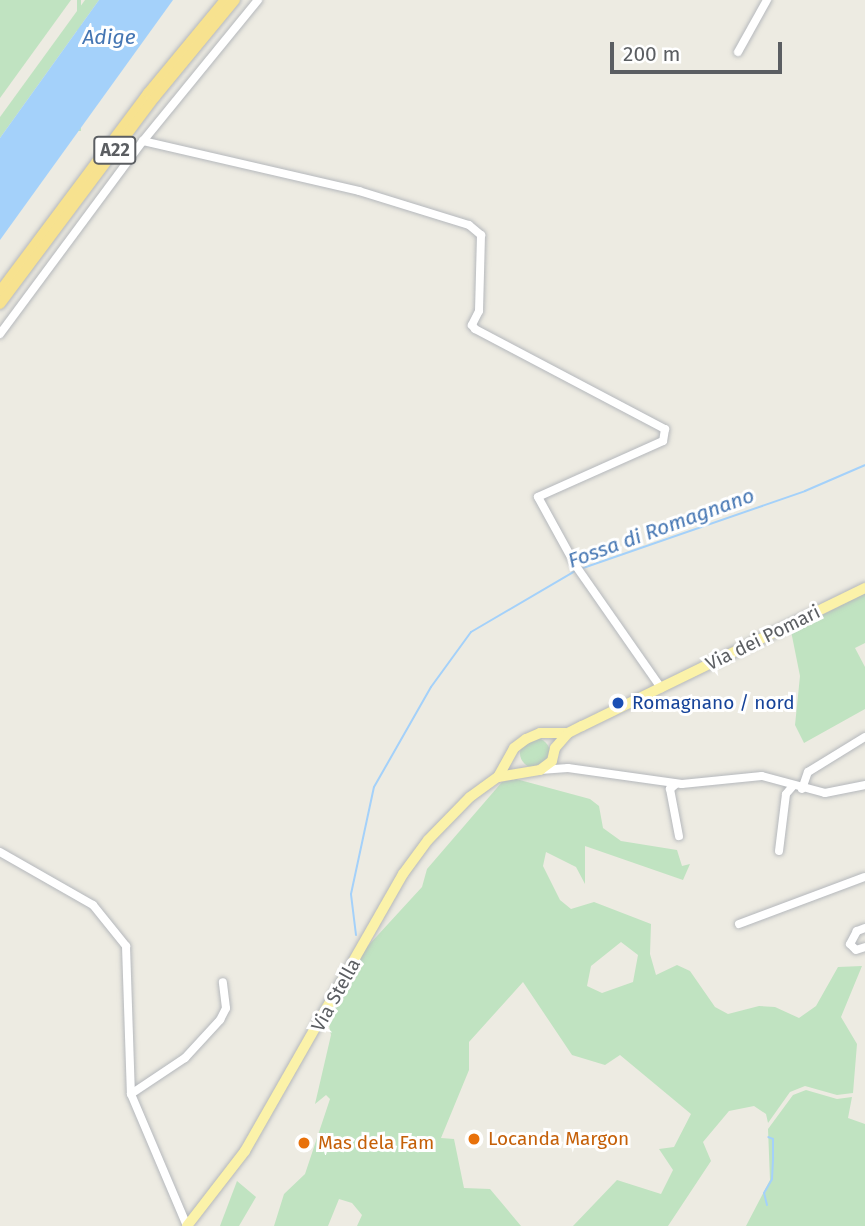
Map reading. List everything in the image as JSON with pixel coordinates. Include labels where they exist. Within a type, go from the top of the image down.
[{"type":"highway","name":"A22","points":[[0,291],[148,93],[225,0]]},
{"type":"highway","name":"A22","points":[[0,304],[155,97],[235,0]]},
{"type":"main road","name":"Via dei Pomari","points":[[513,754],[526,739],[568,733],[865,588]]},
{"type":"main road","name":"Via dei Pomari","points":[[540,770],[568,733]]},
{"type":"main road","points":[[547,735],[555,751]]},
{"type":"main road","points":[[513,754],[525,772]]},
{"type":"main road","name":"Via Stella","points":[[187,1226],[245,1151],[403,874],[443,824],[498,776],[513,754]]},
{"type":"main road","points":[[498,776],[540,770]]},
{"type":"street","points":[[0,334],[143,141],[257,0]]},
{"type":"street","points":[[738,52],[767,0]]},
{"type":"street","points":[[143,141],[359,191],[470,225],[481,235],[484,246],[479,311],[472,325],[665,429],[667,436],[538,497],[576,566],[662,688]]},
{"type":"street","points":[[779,851],[786,794],[797,787],[808,772],[865,737]]},
{"type":"street","points":[[555,751],[568,768]]},
{"type":"street","points":[[540,770],[568,768],[676,783],[762,776],[825,793],[865,785]]},
{"type":"street","points":[[676,783],[670,789],[679,836]]},
{"type":"street","name":"Via Stella","points":[[0,852],[93,905],[127,946],[131,1094],[187,1226]]},
{"type":"street","points":[[739,924],[865,877]]},
{"type":"street","points":[[865,928],[857,930],[850,944],[856,950],[865,947]]},
{"type":"street","points":[[131,1094],[185,1058],[220,1020],[226,1008],[223,982]]},
{"type":"green space","points":[[0,0],[71,0],[0,98]]},
{"type":"green space","points":[[77,0],[81,0],[81,131],[77,131]]},
{"type":"green space","points":[[85,0],[99,0],[0,138],[0,117]]},
{"type":"green space","points":[[865,593],[865,643],[855,648],[865,667],[865,709],[804,743],[795,725],[800,676],[791,631]]},
{"type":"green space","points":[[535,738],[546,742],[550,753],[546,764],[535,768],[524,764],[520,753],[524,742]]},
{"type":"green space","points":[[516,779],[590,799],[599,806],[603,828],[621,841],[677,850],[682,866],[690,864],[683,880],[585,846],[585,884],[576,867],[546,852],[543,866],[560,900],[571,909],[594,902],[651,924],[650,954],[656,975],[677,965],[690,971],[715,1007],[728,1014],[759,1006],[775,1007],[799,1018],[816,1006],[838,967],[862,966],[841,1017],[857,1044],[853,1093],[837,1095],[805,1086],[790,1092],[768,1123],[766,1114],[754,1106],[729,1111],[703,1142],[711,1161],[668,1226],[573,1226],[617,1180],[661,1194],[673,1170],[659,1149],[674,1147],[691,1114],[620,1055],[605,1065],[572,1055],[523,982],[469,1042],[469,1070],[441,1138],[454,1139],[464,1188],[490,1189],[521,1226],[357,1226],[362,1215],[352,1203],[339,1199],[328,1226],[274,1226],[284,1194],[305,1174],[330,1099],[326,1095],[315,1104],[331,1035],[327,1016],[366,948],[422,887],[427,869],[502,782]],"holes":[[[621,942],[638,955],[633,982],[602,993],[587,986],[591,966]]]},
{"type":"green space","points":[[806,1090],[837,1099],[852,1097],[848,1118],[865,1124],[865,1226],[746,1226],[770,1180],[768,1129],[793,1095]]},
{"type":"green space","points":[[237,1181],[256,1197],[239,1226],[220,1226]]},
{"type":"water","name":"Adige","points":[[99,0],[173,0],[0,240],[0,138]]},
{"type":"waterway","name":"Fossa di Romagnano","points":[[583,568],[805,491],[865,465]]},
{"type":"waterway","name":"Fossa di Romagnano","points":[[356,935],[351,894],[374,787],[431,687],[471,632],[575,571]]},
{"type":"waterway","points":[[767,1205],[764,1193],[772,1179],[773,1157],[773,1139],[768,1137]]},
{"type":"place","name":"Romagnano / nord","points":[[618,703]]},
{"type":"place","name":"Locanda Margon","points":[[474,1139]]},
{"type":"place","name":"Mas dela Fam","points":[[304,1143]]}]
